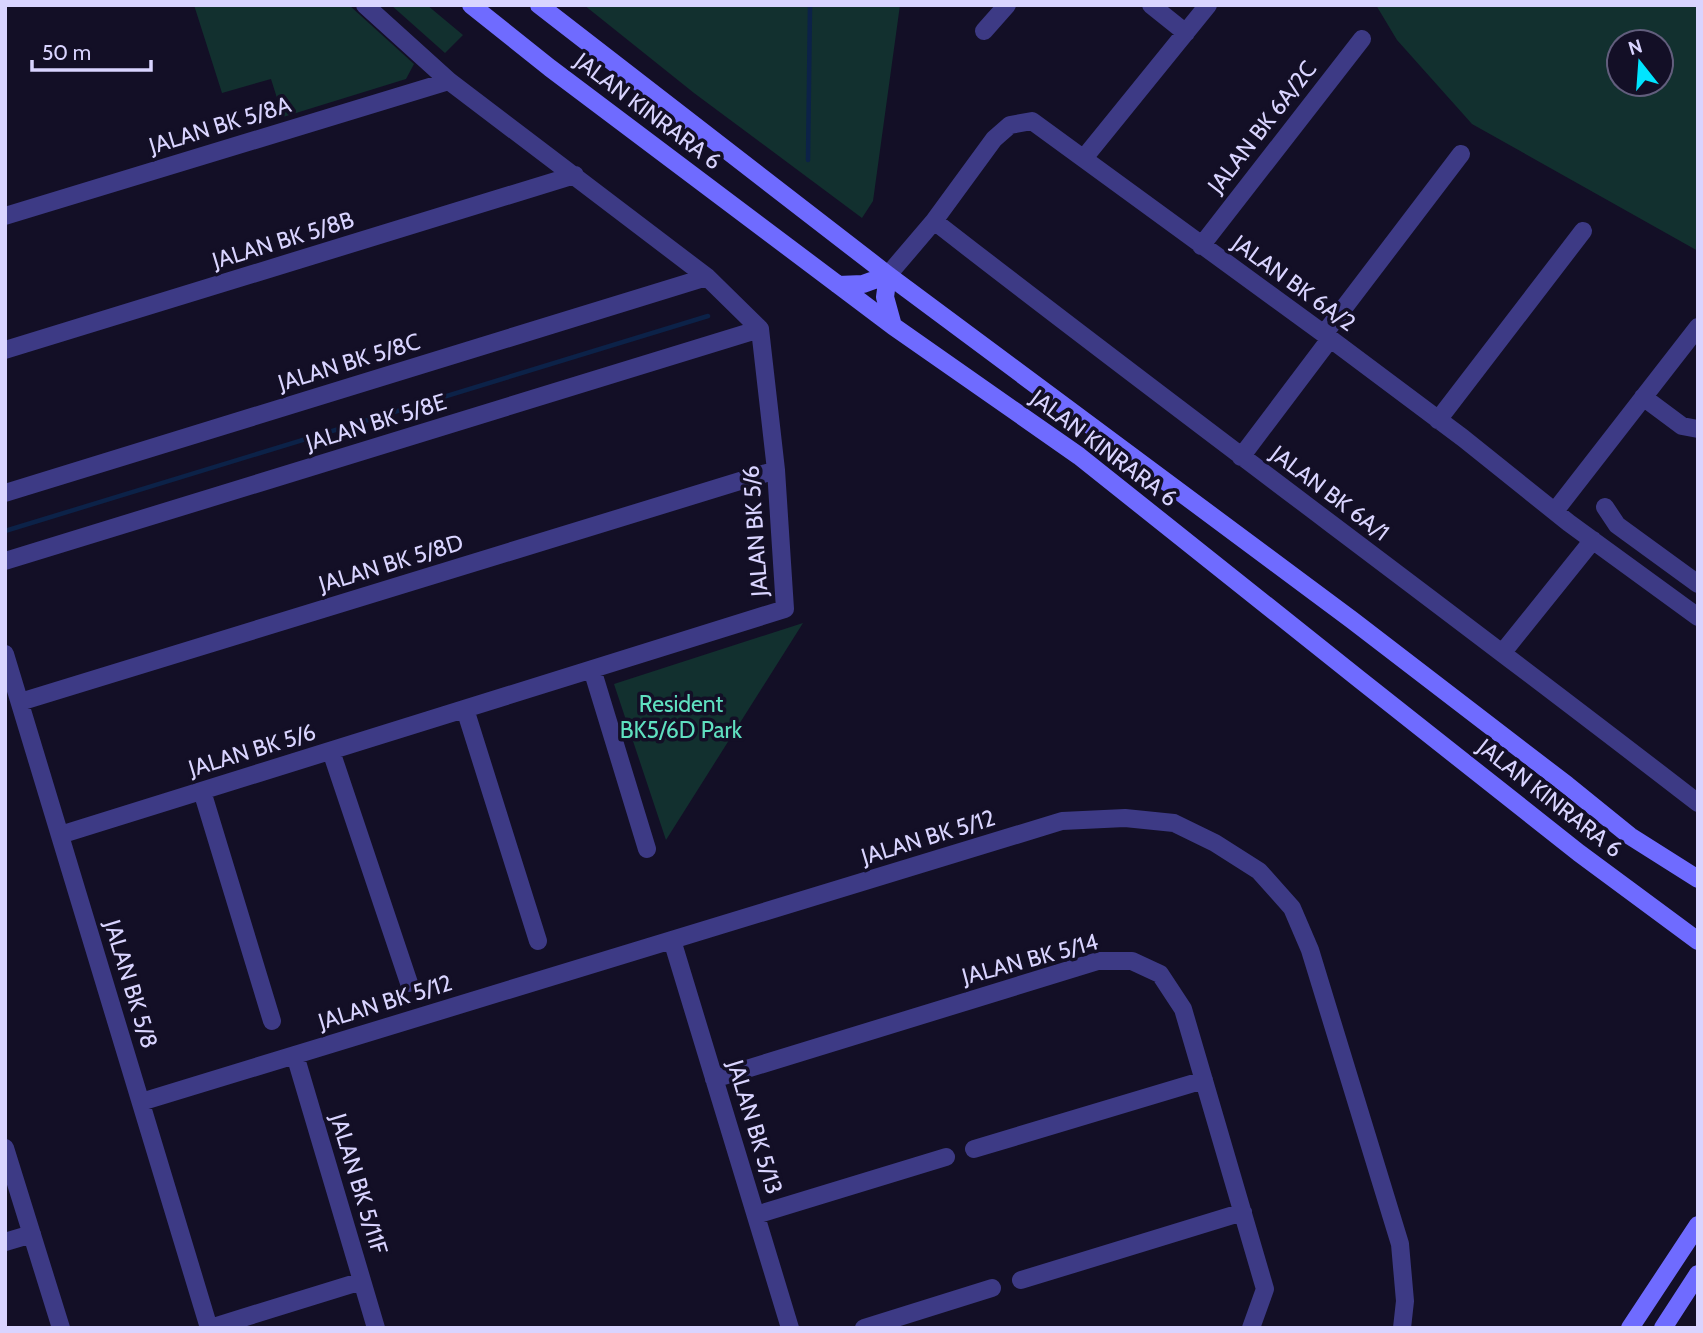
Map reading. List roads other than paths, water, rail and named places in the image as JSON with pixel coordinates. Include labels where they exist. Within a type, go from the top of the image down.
[{"type":"main road","name":"JALAN KINRARA 6","points":[[471,5],[893,326],[1079,456],[1495,787],[1698,941]]},
{"type":"main road","name":"JALAN KINRARA 6","points":[[539,5],[888,275],[1352,620],[1630,836],[1695,880]]},
{"type":"main road","points":[[838,285],[863,284],[888,275],[885,297],[893,326]]},
{"type":"main road","points":[[1630,1328],[1698,1225]]},
{"type":"main road","points":[[1663,1328],[1698,1274]]},
{"type":"street","points":[[365,5],[449,80],[707,277],[761,329]]},
{"type":"street","points":[[984,31],[1007,5]]},
{"type":"street","points":[[1151,5],[1186,33]]},
{"type":"street","points":[[1084,159],[1208,5]]},
{"type":"street","name":"JALAN BK 6A/2C","points":[[1201,246],[1362,39]]},
{"type":"street","name":"JALAN BK 5/8A","points":[[5,216],[449,80]]},
{"type":"street","name":"JALAN BK 6A/2","points":[[888,275],[934,221],[994,139],[1010,125],[1032,121],[1327,336],[1698,617]]},
{"type":"street","points":[[1241,457],[1461,154]]},
{"type":"street","name":"JALAN BK 5/8B","points":[[5,350],[575,175]]},
{"type":"street","name":"JALAN BK 6A/1","points":[[934,221],[1698,803]]},
{"type":"street","points":[[1438,419],[1583,231]]},
{"type":"street","name":"JALAN BK 5/8C","points":[[5,493],[707,277]]},
{"type":"street","points":[[1555,511],[1698,327]]},
{"type":"street","name":"JALAN BK 5/6","points":[[60,835],[785,609],[776,470],[761,329]]},
{"type":"street","name":"JALAN BK 5/8E","points":[[5,561],[761,329]]},
{"type":"street","points":[[1643,397],[1682,426],[1698,429]]},
{"type":"street","name":"JALAN BK 5/8D","points":[[20,702],[776,470]]},
{"type":"street","points":[[1605,507],[1617,525],[1698,584]]},
{"type":"street","points":[[1503,652],[1593,540]]},
{"type":"street","name":"JALAN BK 5/8","points":[[5,654],[210,1328]]},
{"type":"street","points":[[592,669],[647,849]]},
{"type":"street","points":[[465,709],[538,941]]},
{"type":"street","points":[[331,751],[410,983]]},
{"type":"street","points":[[202,791],[272,1021]]},
{"type":"street","name":"JALAN BK 5/12","points":[[141,1102],[1062,821],[1125,818],[1174,823],[1215,843],[1259,871],[1292,908],[1310,950],[1400,1244],[1405,1301],[1402,1328]]},
{"type":"street","name":"JALAN BK 5/13","points":[[672,940],[790,1328]]},
{"type":"street","name":"JALAN BK 5/14","points":[[714,1079],[1098,961],[1132,961],[1160,974],[1183,1009],[1265,1289],[1251,1328]]},
{"type":"street","name":"JALAN BK 5/11F","points":[[295,1055],[376,1328]]},
{"type":"street","points":[[974,1149],[1204,1080]]},
{"type":"street","points":[[5,1148],[61,1328]]},
{"type":"street","points":[[756,1215],[946,1157]]},
{"type":"street","points":[[1021,1280],[1243,1212]]},
{"type":"street","points":[[5,1242],[32,1234]]},
{"type":"street","points":[[210,1328],[362,1281]]},
{"type":"street","points":[[864,1328],[992,1288]]},
{"type":"waterway","points":[[808,160],[810,5]]},
{"type":"waterway","points":[[5,531],[708,316]]},
{"type":"park label","name":"Resident BK5/6D Park","points":[[681,717]]}]
